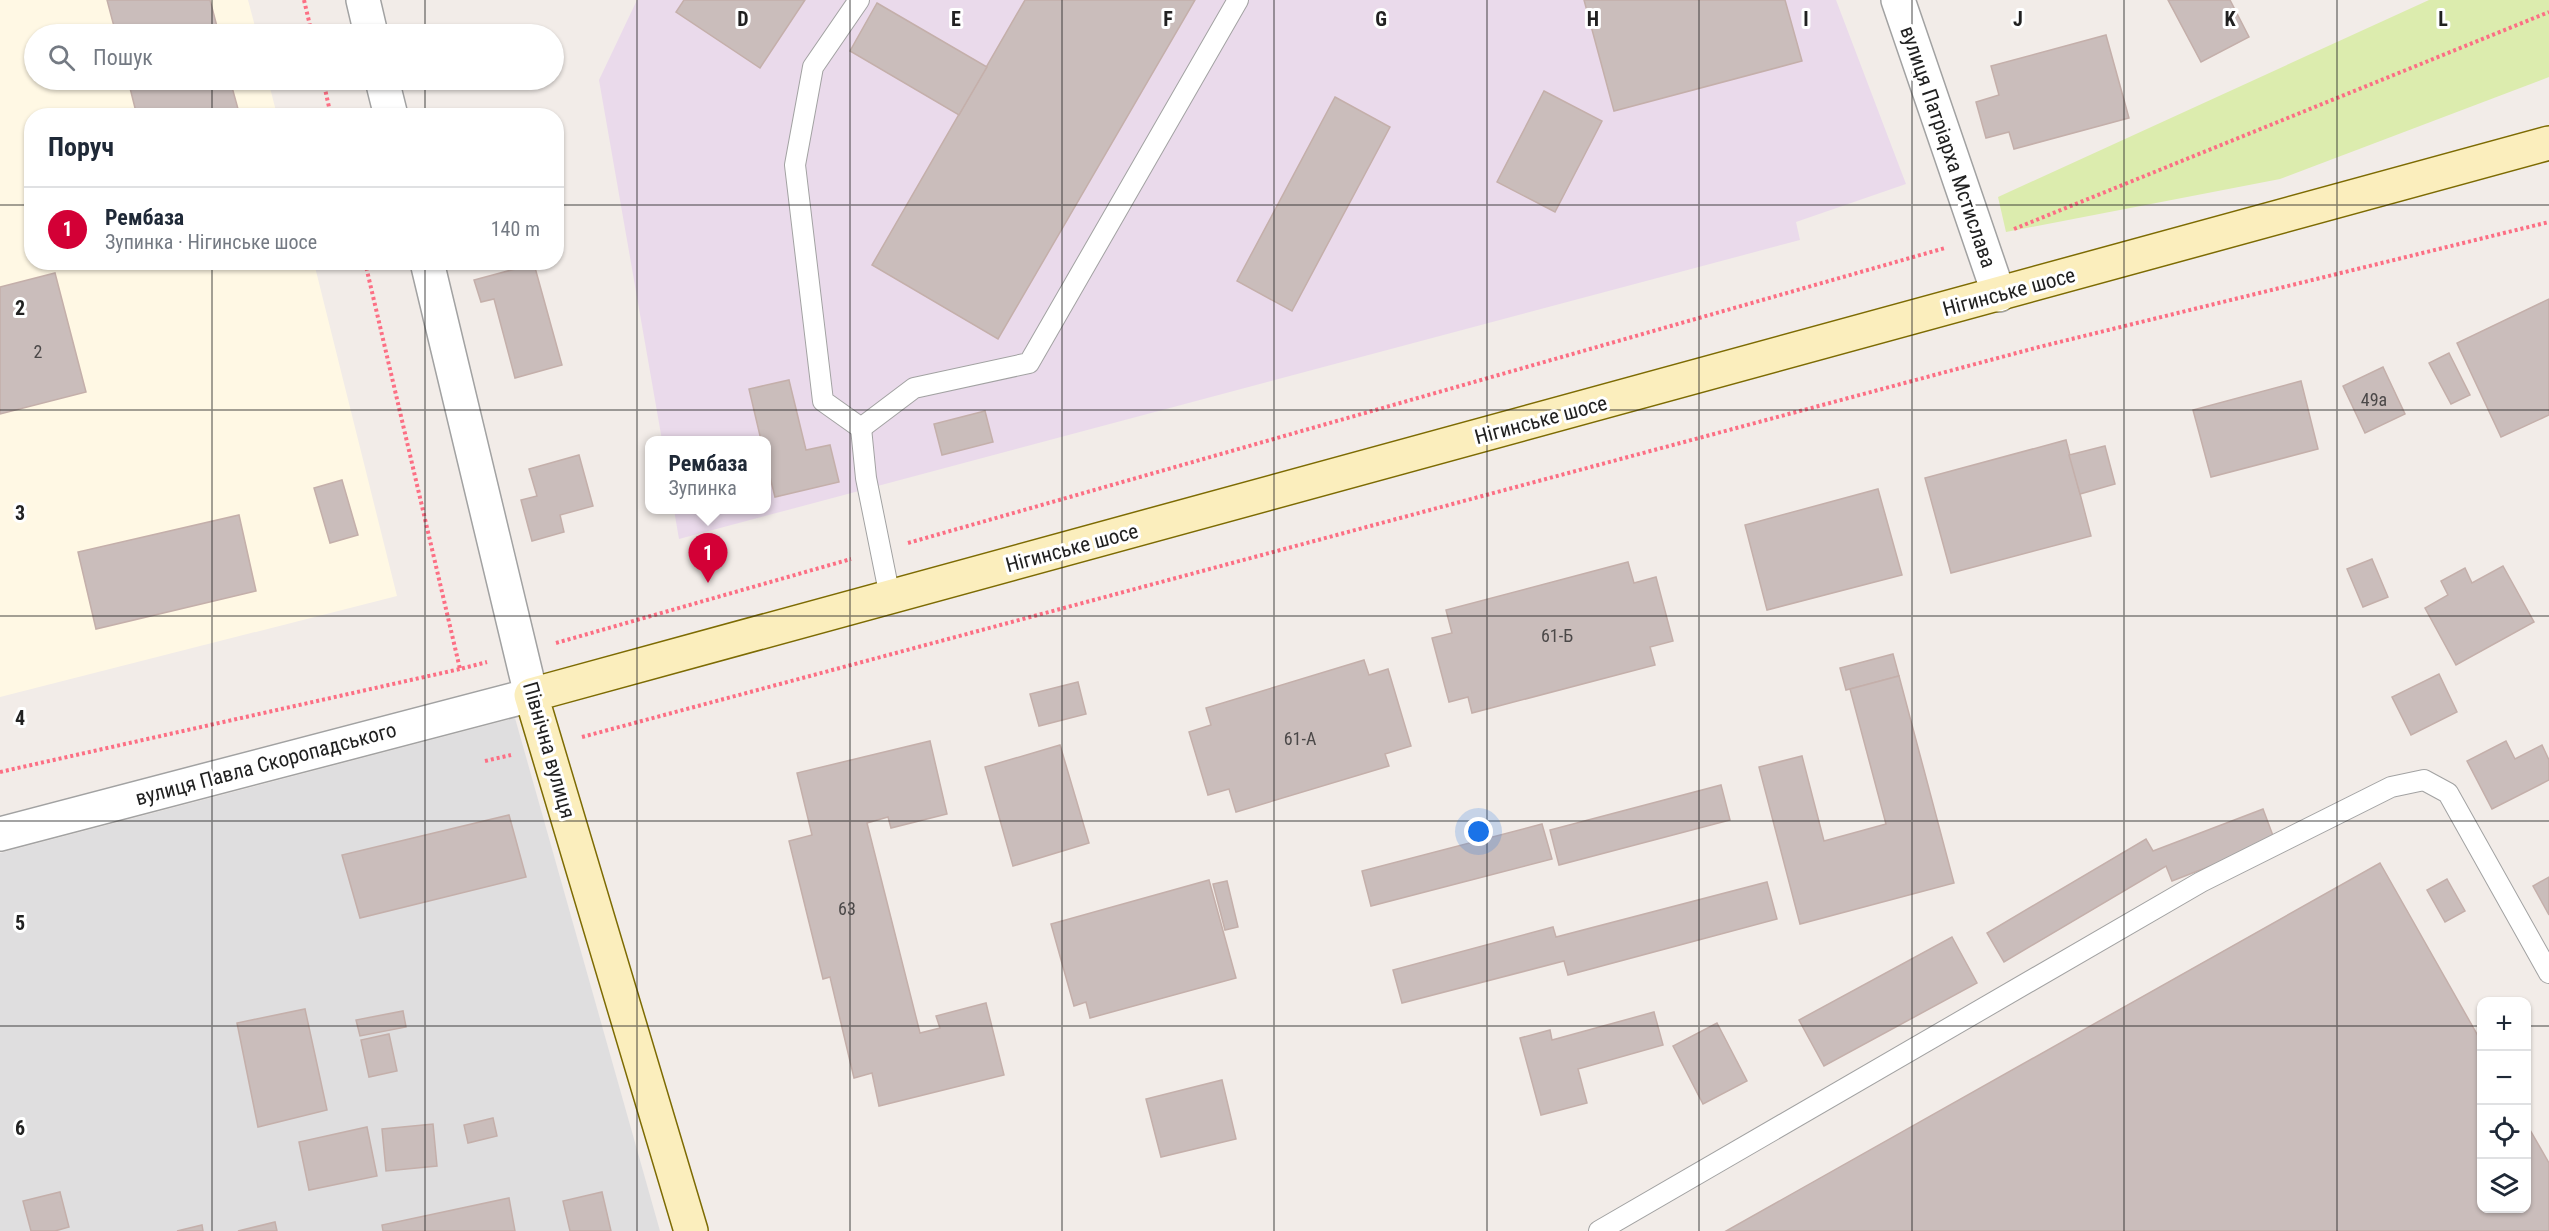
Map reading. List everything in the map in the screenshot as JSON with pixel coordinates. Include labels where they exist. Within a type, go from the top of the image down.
[{"type":"main road","name":"Нігинське шосе","points":[[531,695],[2549,143]]},
{"type":"main road","name":"Північна вулиця","points":[[531,695],[691,1231]]},
{"type":"street","points":[[363,0],[369,24]]},
{"type":"street","name":"вулиця Патріарха Мстислава","points":[[1898,0],[1999,295]]},
{"type":"street","points":[[384,90],[389,108]]},
{"type":"street","name":"Північна вулиця","points":[[429,270],[531,695]]},
{"type":"street","name":"вулиця Павла Скоропадського","points":[[0,834],[531,695]]},
{"type":"lane","points":[[859,0],[813,67],[795,165],[823,401],[861,428],[866,478],[890,597]]},
{"type":"lane","points":[[861,428],[915,388],[1029,363],[1238,0]]},
{"type":"lane","points":[[1599,1231],[2201,882],[2391,787],[2424,780],[2448,793],[2549,973]]},
{"type":"path","points":[[304,0],[310,24]]},
{"type":"path","points":[[0,772],[460,669],[522,653],[2006,232],[2549,12]]},
{"type":"path","points":[[325,90],[329,108]]},
{"type":"path","points":[[547,747],[2039,347],[2549,222]]},
{"type":"path","points":[[367,270],[460,669]]},
{"type":"shaded area","points":[[0,0],[248,0],[254,24],[24,24],[24,90],[271,90],[275,108],[24,108],[24,270],[316,270],[397,596],[0,697]]},
{"type":"shaded area","points":[[637,0],[1836,0],[1906,184],[1796,222],[1800,240],[679,539],[675,514],[771,514],[771,436],[661,436],[599,80]]},
{"type":"shaded area","points":[[515,718],[660,1231],[0,1231],[0,853]]},
{"type":"green space","points":[[2429,0],[2549,0],[2549,77],[2280,179],[2006,232],[1998,197]]},
{"type":"building","points":[[107,0],[210,0],[216,24],[113,24]]},
{"type":"building","points":[[684,0],[805,0],[760,68],[676,12]]},
{"type":"building","points":[[1025,0],[1195,0],[998,339],[872,265]]},
{"type":"building","points":[[1584,0],[1785,0],[1802,61],[1614,111]]},
{"type":"building","points":[[2168,0],[2230,0],[2249,37],[2201,62]]},
{"type":"building","points":[[877,3],[987,67],[959,115],[850,51]]},
{"type":"building","points":[[2106,35],[2129,118],[2014,149],[2009,132],[1986,138],[1976,102],[1999,95],[1991,66]]},
{"type":"building","points":[[130,90],[233,90],[238,108],[135,108]]},
{"type":"building","points":[[1544,91],[1602,121],[1555,212],[1497,182]]},
{"type":"building","points":[[1335,97],[1390,127],[1292,311],[1237,281]]},
{"type":"building","points":[[512,270],[536,270],[562,365],[515,378],[494,299],[481,302],[474,280]]},
{"type":"building","points":[[55,273],[86,392],[0,414],[0,287]]},
{"type":"building","points":[[2549,299],[2549,415],[2501,437],[2457,343]]},
{"type":"building","points":[[2449,353],[2470,395],[2451,404],[2429,363]]},
{"type":"building","points":[[2383,367],[2405,414],[2365,433],[2343,386]]},
{"type":"building","points":[[789,380],[806,450],[830,445],[839,482],[775,497],[771,481],[771,436],[760,436],[749,389]]},
{"type":"building","points":[[2301,381],[2318,449],[2211,477],[2193,410]]},
{"type":"building","points":[[985,411],[993,442],[942,455],[934,424]]},
{"type":"building","points":[[2066,440],[2091,536],[1951,573],[1925,478]]},
{"type":"building","points":[[2105,446],[2115,484],[2080,494],[2069,455]]},
{"type":"building","points":[[579,455],[593,506],[560,515],[564,532],[532,541],[521,500],[537,496],[529,469]]},
{"type":"building","points":[[342,480],[358,535],[330,543],[314,488]]},
{"type":"building","points":[[1878,489],[1902,575],[1767,610],[1745,525]]},
{"type":"building","points":[[239,515],[256,591],[96,629],[78,552]]},
{"type":"building","points":[[2372,559],[2388,597],[2363,607],[2347,569]]},
{"type":"building","points":[[1628,562],[1634,583],[1656,577],[1673,641],[1650,647],[1655,665],[1472,713],[1468,697],[1449,702],[1432,638],[1452,633],[1446,610]]},
{"type":"building","points":[[2503,566],[2534,622],[2456,665],[2425,608],[2448,595],[2441,581],[2465,568],[2472,583]]},
{"type":"building","points":[[1893,654],[1899,676],[1846,690],[1840,668]]},
{"type":"building","points":[[1364,660],[1369,675],[1388,669],[1411,746],[1385,754],[1389,766],[1236,812],[1229,789],[1208,795],[1189,732],[1211,725],[1206,708]]},
{"type":"building","points":[[2439,674],[2457,712],[2411,735],[2392,697]]},
{"type":"building","points":[[1899,676],[1954,883],[1800,924],[1759,767],[1802,756],[1824,841],[1886,824],[1850,689]]},
{"type":"building","points":[[1078,682],[1086,714],[1039,726],[1030,694]]},
{"type":"building","points":[[930,741],[947,814],[891,828],[888,817],[867,823],[920,1033],[940,1028],[936,1016],[986,1003],[1004,1075],[879,1106],[872,1073],[854,1078],[830,977],[823,979],[789,841],[812,835],[797,773]]},
{"type":"building","points":[[2506,741],[2515,759],[2542,745],[2549,760],[2549,780],[2492,809],[2467,761]]},
{"type":"building","points":[[1060,745],[1089,843],[1013,866],[985,767]]},
{"type":"building","points":[[1721,785],[1730,820],[1559,865],[1550,830]]},
{"type":"building","points":[[2263,809],[2275,841],[2172,881],[2166,866],[2004,962],[1987,933],[2146,839],[2153,851]]},
{"type":"building","points":[[509,815],[526,877],[360,918],[342,855]]},
{"type":"building","points":[[1542,824],[1552,859],[1371,906],[1362,871]]},
{"type":"building","points":[[2380,863],[2477,1034],[2477,1213],[2531,1213],[2531,1132],[2549,1163],[2549,1231],[1726,1231]]},
{"type":"building","points":[[2549,877],[2549,915],[2533,886]]},
{"type":"building","points":[[2447,879],[2465,911],[2445,922],[2427,890]]},
{"type":"building","points":[[1209,880],[1236,978],[1090,1018],[1086,1002],[1074,1006],[1051,924]]},
{"type":"building","points":[[1227,881],[1238,927],[1225,930],[1213,884]]},
{"type":"building","points":[[1767,882],[1777,919],[1568,975],[1564,961],[1402,1003],[1393,970],[1553,927],[1556,937]]},
{"type":"building","points":[[1952,937],[1977,983],[1824,1066],[1799,1020]]},
{"type":"building","points":[[305,1009],[327,1110],[258,1127],[237,1023]]},
{"type":"building","points":[[403,1011],[406,1027],[360,1036],[356,1020]]},
{"type":"building","points":[[1654,1012],[1663,1045],[1578,1069],[1587,1103],[1541,1115],[1520,1038],[1550,1030],[1552,1040]]},
{"type":"building","points":[[1717,1023],[1747,1081],[1703,1104],[1673,1046]]},
{"type":"building","points":[[389,1034],[397,1071],[369,1077],[361,1040]]},
{"type":"building","points":[[1222,1080],[1236,1139],[1161,1157],[1146,1099]]},
{"type":"building","points":[[493,1118],[497,1136],[468,1143],[464,1125]]},
{"type":"building","points":[[433,1124],[437,1166],[386,1171],[382,1129]]},
{"type":"building","points":[[367,1127],[377,1176],[309,1190],[299,1142]]},
{"type":"building","points":[[60,1192],[69,1227],[55,1231],[31,1231],[23,1201]]},
{"type":"building","points":[[602,1192],[611,1231],[570,1231],[563,1201]]},
{"type":"building","points":[[509,1198],[515,1231],[383,1231],[382,1225]]},
{"type":"building","points":[[275,1222],[277,1231],[238,1231]]},
{"type":"building","points":[[202,1225],[203,1231],[177,1231]]},
{"type":"place","name":"Рембаза","points":[[708,583]]}]
